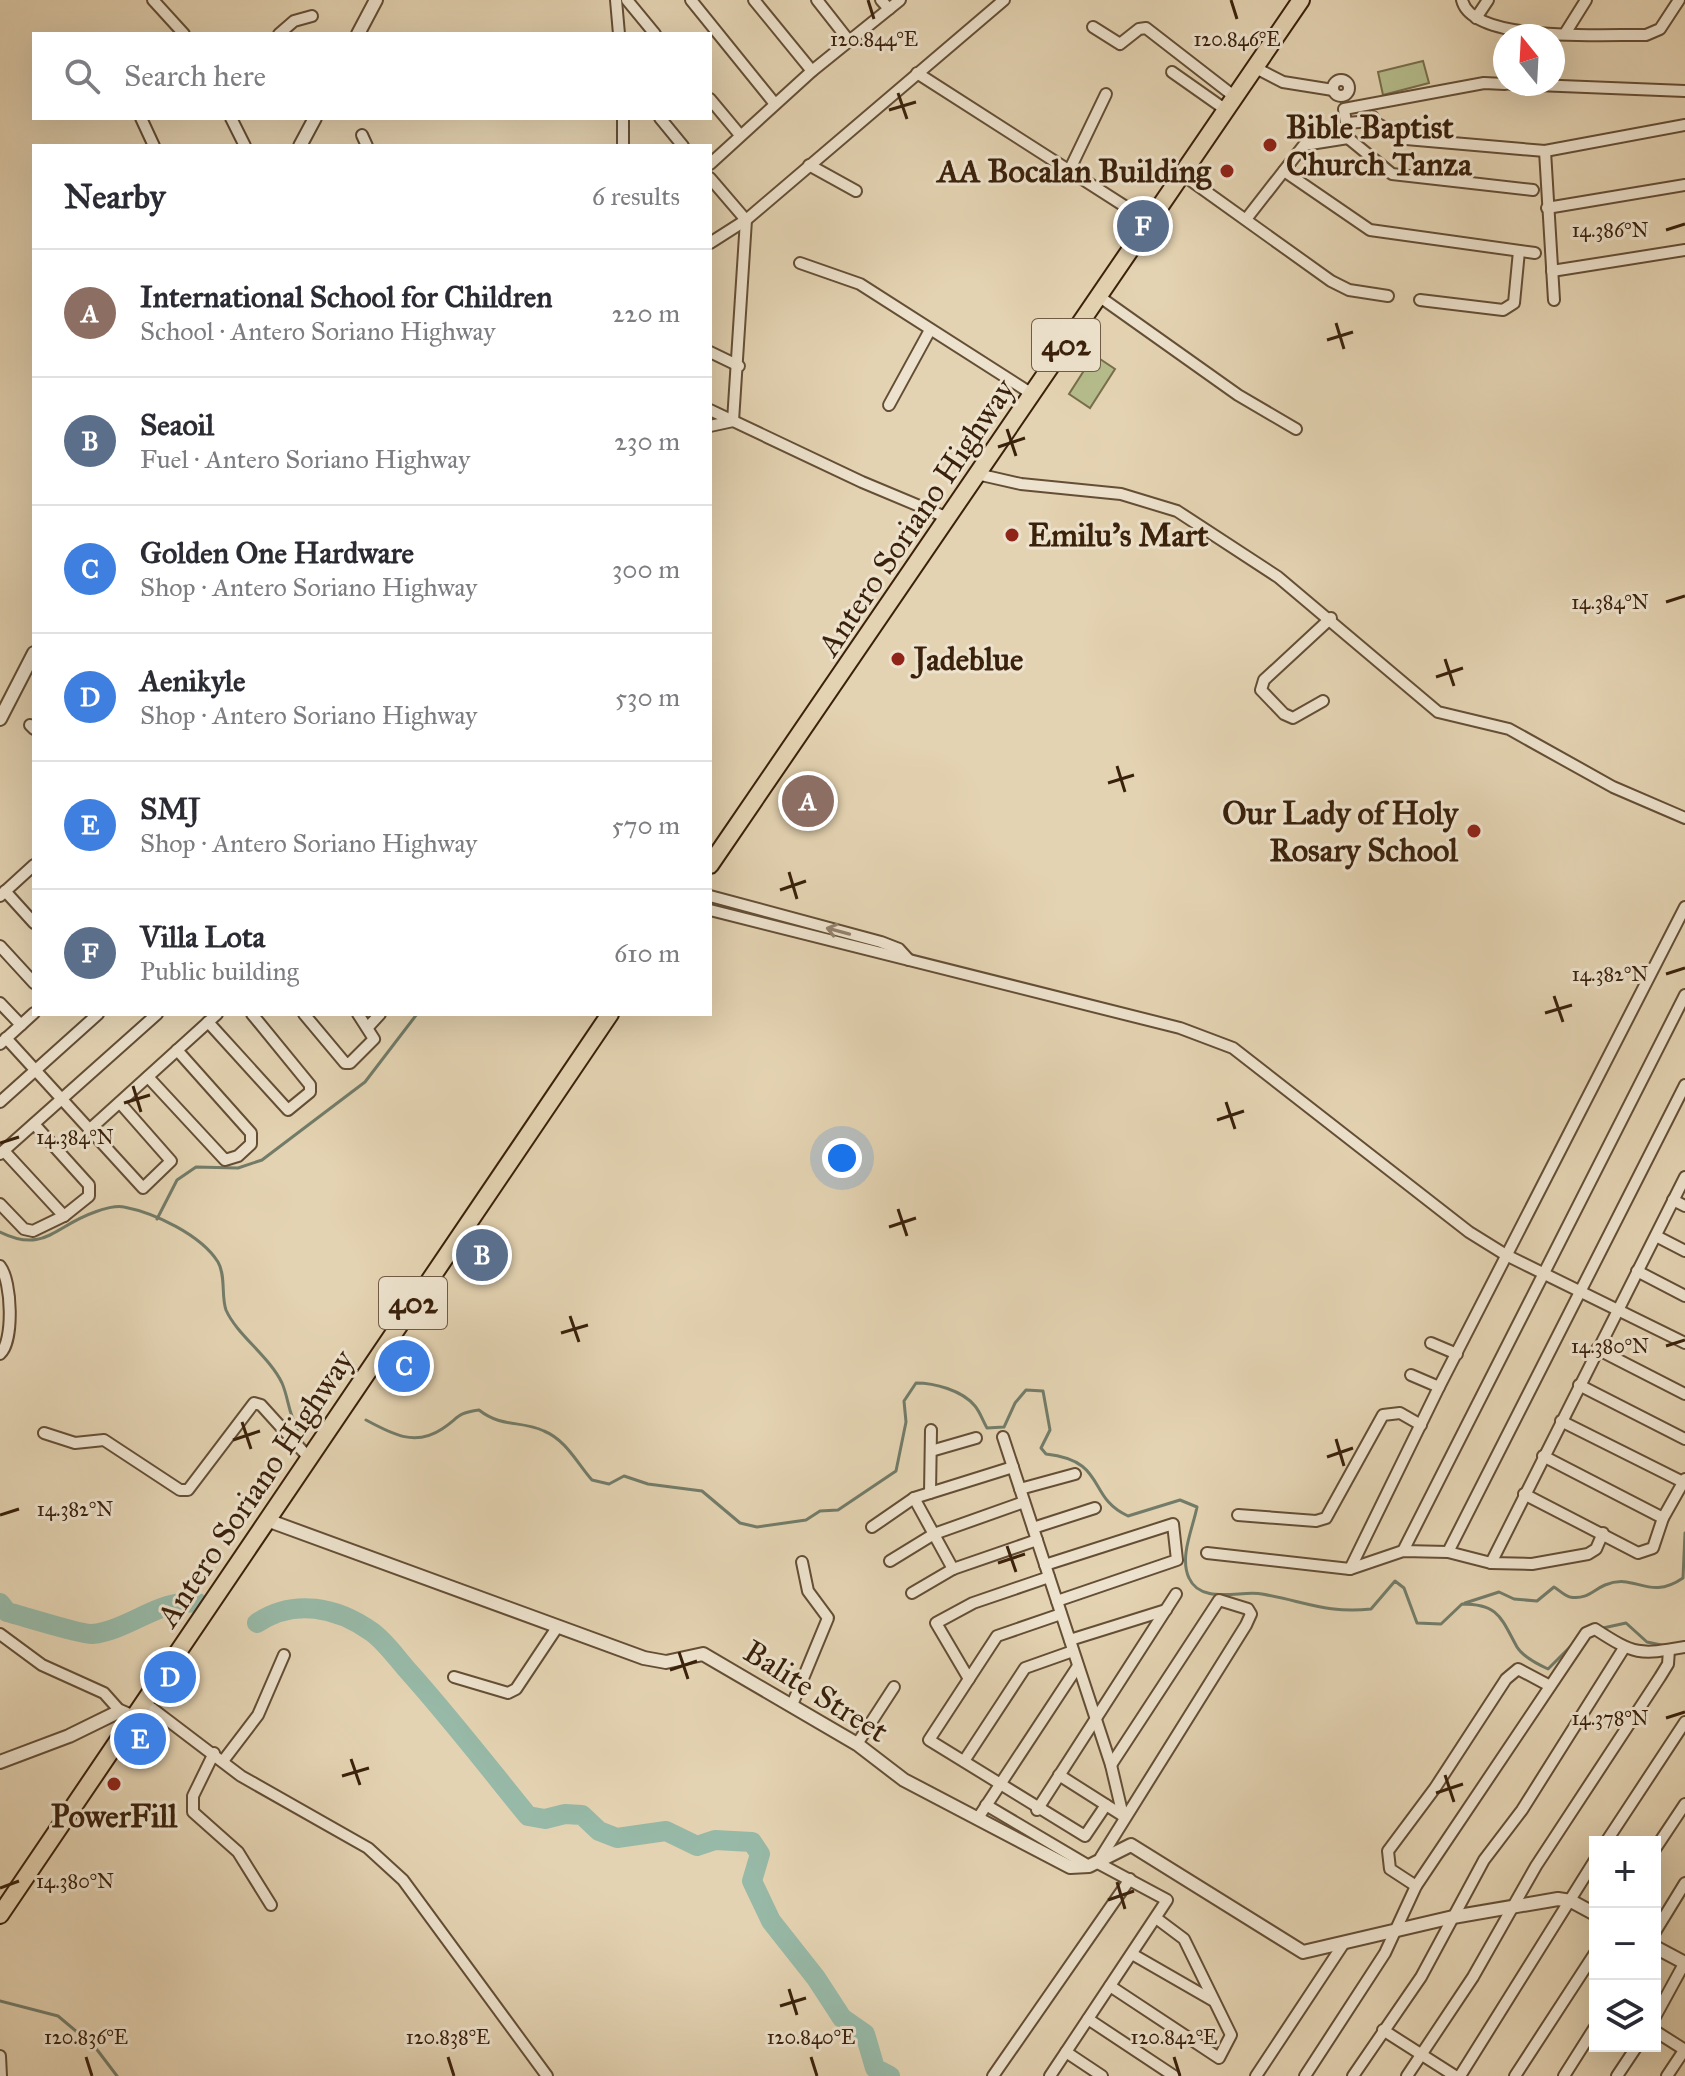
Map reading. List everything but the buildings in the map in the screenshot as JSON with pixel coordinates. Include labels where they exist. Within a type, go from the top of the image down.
[{"type":"main road","name":"Antero Soriano Highway","points":[[712,862],[1301,0]]},
{"type":"main road","name":"Antero Soriano Highway","points":[[0,1915],[127,1714],[145,1703],[609,1016]]},
{"type":"street","points":[[153,0],[182,32]]},
{"type":"street","points":[[359,32],[376,0]]},
{"type":"street","points":[[616,0],[619,32]]},
{"type":"street","points":[[627,0],[653,32]]},
{"type":"street","points":[[691,0],[775,104]]},
{"type":"street","points":[[754,0],[812,71]]},
{"type":"street","points":[[817,0],[850,42]]},
{"type":"street","points":[[881,0],[889,9]]},
{"type":"street","points":[[712,162],[812,71],[900,0]]},
{"type":"street","points":[[712,242],[746,220],[1004,0]]},
{"type":"street","points":[[1462,0],[1465,10],[1502,30],[1566,32],[1656,32],[1679,0]]},
{"type":"street","points":[[1476,18],[1488,0]]},
{"type":"street","points":[[1566,32],[1586,0]]},
{"type":"street","points":[[281,32],[294,21],[312,16]]},
{"type":"street","points":[[1093,27],[1120,44],[1139,29],[1146,28],[1230,103]]},
{"type":"street","points":[[1254,67],[1283,82],[1336,93],[1344,109],[1348,138],[1392,174],[1533,190]]},
{"type":"street","points":[[1172,72],[1230,103]]},
{"type":"street","points":[[917,73],[1151,223]]},
{"type":"street","points":[[1344,109],[1493,83]]},
{"type":"street","points":[[1565,86],[1685,91]]},
{"type":"street","points":[[1069,171],[1106,94]]},
{"type":"street","points":[[712,101],[740,135]]},
{"type":"street","points":[[1372,121],[1375,106]]},
{"type":"street","points":[[142,120],[153,144]]},
{"type":"street","points":[[232,120],[244,144]]},
{"type":"street","points":[[301,144],[314,120]]},
{"type":"street","points":[[623,120],[623,144]]},
{"type":"street","points":[[662,120],[681,144]]},
{"type":"street","points":[[1347,123],[1372,121],[1406,139],[1545,151],[1685,125]]},
{"type":"street","points":[[362,135],[366,144]]},
{"type":"street","points":[[1247,218],[1304,145],[1348,138]]},
{"type":"street","points":[[1545,151],[1554,300]]},
{"type":"street","points":[[809,165],[856,191]]},
{"type":"street","points":[[1284,171],[1370,230],[1535,253]]},
{"type":"street","points":[[1183,175],[1331,281],[1349,290],[1388,296]]},
{"type":"street","points":[[712,180],[746,220],[739,366],[733,421]]},
{"type":"street","points":[[1547,208],[1685,185]]},
{"type":"street","points":[[1552,271],[1685,250]]},
{"type":"street","points":[[1420,300],[1503,310],[1510,307],[1514,303],[1519,251]]},
{"type":"street","points":[[800,263],[846,277],[1032,394]]},
{"type":"street","points":[[1100,297],[1238,395],[1296,429]]},
{"type":"street","points":[[889,405],[930,330]]},
{"type":"street","points":[[712,353],[739,366]]},
{"type":"street","points":[[712,411],[862,482],[948,518]]},
{"type":"street","points":[[712,426],[733,421]]},
{"type":"street","points":[[977,474],[1021,484],[1121,494],[1177,511],[1278,577],[1331,618],[1438,712],[1509,729],[1613,787],[1685,818]]},
{"type":"street","points":[[1323,701],[1293,718],[1284,714],[1261,690],[1264,680],[1331,618]]},
{"type":"street","points":[[0,719],[32,657]]},
{"type":"street","points":[[32,867],[2,894],[32,921]]},
{"type":"street","points":[[712,897],[881,942],[899,949],[909,960]]},
{"type":"street","points":[[1350,1569],[1439,1387],[1685,907]]},
{"type":"street","points":[[712,911],[887,957],[1180,1028],[1233,1048],[1469,1232],[1506,1255],[1685,1343]]},
{"type":"street","points":[[0,946],[32,981]]},
{"type":"street","points":[[1403,1551],[1685,995]]},
{"type":"street","points":[[0,1003],[21,1025]]},
{"type":"street","points":[[32,1015],[3,1041],[35,1070],[139,1186],[148,1186],[171,1161],[120,1103]]},
{"type":"street","points":[[0,1102],[96,1016]]},
{"type":"street","points":[[64,1216],[2,1153],[155,1016]]},
{"type":"street","points":[[89,1130],[212,1018],[288,1110],[310,1092],[310,1085],[254,1016]]},
{"type":"street","points":[[306,1016],[345,1063],[355,1059],[372,1042],[369,1026],[360,1016]]},
{"type":"street","points":[[369,1026],[378,1016]]},
{"type":"street","points":[[148,1077],[225,1160],[238,1156],[251,1144],[251,1133],[177,1050]]},
{"type":"street","points":[[1448,1552],[1685,1085]]},
{"type":"street","points":[[0,1204],[24,1229],[33,1231],[64,1216],[89,1196],[89,1185],[34,1124]]},
{"type":"street","points":[[1491,1563],[1685,1177]]},
{"type":"street","points":[[1673,1200],[1685,1206]]},
{"type":"street","points":[[1656,1236],[1685,1251]]},
{"type":"street","points":[[0,1354],[8,1343],[4,1310],[9,1286],[1,1267]]},
{"type":"street","points":[[1637,1271],[1685,1296]]},
{"type":"street","points":[[1431,1343],[1457,1354]]},
{"type":"street","points":[[1597,1349],[1685,1394]]},
{"type":"street","points":[[1411,1375],[1439,1387]]},
{"type":"street","points":[[1579,1385],[1685,1439]]},
{"type":"street","points":[[44,1433],[75,1443],[104,1440],[180,1490],[188,1490],[254,1403],[261,1405],[309,1458]]},
{"type":"street","points":[[1238,1515],[1316,1521],[1326,1518],[1383,1415],[1400,1413],[1421,1425]]},
{"type":"street","points":[[1524,1494],[1638,1553],[1646,1553],[1653,1548],[1663,1518],[1684,1480],[1561,1421]]},
{"type":"street","points":[[930,1493],[931,1430]]},
{"type":"street","points":[[1003,1437],[1111,1765],[1125,1817]]},
{"type":"street","points":[[931,1451],[976,1438]]},
{"type":"street","points":[[1543,1456],[1663,1518]]},
{"type":"street","points":[[872,1527],[914,1498],[1013,1467]]},
{"type":"street","points":[[1020,1489],[1075,1474]]},
{"type":"street","points":[[914,1498],[953,1569]]},
{"type":"street","points":[[890,1561],[934,1534],[1024,1502]]},
{"type":"street","points":[[1033,1528],[1095,1508]]},
{"type":"street","name":"Balite Street","points":[[267,1520],[657,1662],[703,1654],[857,1744],[904,1780],[1070,1867],[1096,1862],[1131,1845],[1303,1952],[1344,1943]]},
{"type":"street","points":[[1045,1565],[1173,1524],[1177,1560],[1057,1601]]},
{"type":"street","points":[[1207,1553],[1350,1569],[1403,1551],[1448,1552],[1491,1563],[1532,1564],[1588,1554],[1596,1549],[1603,1533]]},
{"type":"street","points":[[912,1593],[953,1569],[1037,1540]]},
{"type":"street","points":[[792,1705],[828,1618],[808,1591],[802,1562]]},
{"type":"street","points":[[969,1679],[936,1623],[973,1603],[1049,1577]]},
{"type":"street","points":[[1037,1810],[1176,1594]]},
{"type":"street","points":[[1096,1862],[1246,1625],[1251,1614],[1248,1609],[1219,1600],[1111,1765]]},
{"type":"street","points":[[964,1761],[1025,1668],[1072,1646],[1166,1610]]},
{"type":"street","points":[[1061,1614],[997,1636],[929,1740],[1000,1783],[1037,1810],[1085,1836],[1106,1805]]},
{"type":"street","points":[[454,1677],[508,1693],[516,1689],[558,1626]]},
{"type":"street","points":[[1305,2076],[1385,1953],[1416,1886],[1590,1630],[1595,1629],[1624,1648],[1649,1654],[1685,1647]]},
{"type":"street","points":[[0,1634],[42,1665],[104,1693],[127,1714],[0,1762]]},
{"type":"street","points":[[1353,2076],[1421,1977],[1484,1860],[1522,1810],[1624,1648]]},
{"type":"street","points":[[1407,2076],[1536,1866],[1668,1664],[1669,1650]]},
{"type":"street","points":[[223,1761],[258,1715],[284,1655]]},
{"type":"street","points":[[978,1818],[1078,1666]]},
{"type":"street","points":[[1416,1886],[1390,1869],[1388,1851],[1435,1788],[1506,1679],[1518,1669],[1550,1686]]},
{"type":"street","points":[[857,1744],[894,1687]]},
{"type":"street","points":[[145,1703],[241,1776],[368,1848],[403,1880],[547,2076]]},
{"type":"street","points":[[1610,1836],[1685,1722]]},
{"type":"street","points":[[214,1753],[193,1796],[193,1812],[238,1852],[271,1905]]},
{"type":"street","points":[[1059,1775],[1125,1817]]},
{"type":"street","points":[[1661,1840],[1685,1804]]},
{"type":"street","points":[[986,1805],[1167,1900],[1050,2076]]},
{"type":"street","points":[[1383,2030],[1458,2076],[1589,1870]]},
{"type":"street","points":[[993,2076],[1130,1879]]},
{"type":"street","points":[[1661,1922],[1685,1883]]},
{"type":"street","points":[[1256,2076],[1344,1943],[1453,1917],[1558,1899],[1571,1901],[1589,1911]]},
{"type":"street","points":[[1110,1986],[1219,2058],[1231,2035],[1184,1939],[1156,1918]]},
{"type":"street","points":[[1661,1950],[1685,1962],[1661,2006]]},
{"type":"street","points":[[1132,1954],[1214,2001]]},
{"type":"street","points":[[1515,2076],[1589,1962]]},
{"type":"street","points":[[1088,2019],[1174,2076]]},
{"type":"street","points":[[1661,2035],[1685,2050],[1667,2076]]},
{"type":"street","points":[[1564,2076],[1589,2036]]},
{"type":"street","points":[[1066,2052],[1102,2076]]},
{"type":"street","points":[[1617,2076],[1633,2052]]},
{"type":"street","points":[[0,2056],[1,2076]]},
{"type":"green space","points":[[1423,61],[1429,83],[1383,95],[1378,72]]},
{"type":"green space","points":[[1094,355],[1115,369],[1090,408],[1069,394]]},
{"type":"waterway","points":[[157,1219],[177,1180],[196,1167],[238,1168],[262,1160],[365,1082],[415,1016]]},
{"type":"waterway","points":[[0,1232],[15,1238],[39,1239],[95,1212],[121,1207],[149,1214],[189,1234],[218,1262],[226,1310],[276,1373],[298,1429]]},
{"type":"waterway","points":[[366,1420],[394,1434],[413,1438],[432,1434],[462,1414],[479,1410],[503,1422],[535,1428],[552,1435],[565,1446],[592,1480],[609,1484],[624,1476],[648,1484],[702,1491],[740,1523],[757,1527],[806,1520],[820,1511],[838,1510],[896,1471],[906,1422],[904,1401],[916,1383],[939,1386],[963,1396],[977,1408],[987,1428],[1004,1427],[1015,1403],[1026,1390],[1043,1391],[1050,1430],[1041,1448],[1046,1454],[1079,1464],[1115,1508],[1128,1516],[1180,1500],[1197,1507],[1185,1561],[1189,1578],[1203,1591],[1222,1595],[1262,1594],[1328,1608],[1356,1610],[1371,1609],[1395,1581],[1404,1588],[1417,1623],[1441,1624],[1462,1604],[1484,1607],[1497,1615],[1523,1654],[1548,1669],[1575,1642]]},
{"type":"waterway","points":[[1465,1603],[1499,1592],[1514,1599],[1537,1601],[1554,1587],[1576,1598],[1616,1582],[1651,1587],[1671,1585],[1683,1578],[1685,1533]]},
{"type":"waterway","points":[[0,1603],[7,1612],[86,1634],[119,1627],[170,1605],[198,1603]]},
{"type":"waterway","points":[[257,1623],[286,1610],[315,1609],[359,1623],[372,1632],[440,1708],[528,1816],[545,1819],[565,1814],[582,1815],[599,1831],[617,1838],[666,1831],[697,1846],[715,1840],[752,1842],[760,1854],[752,1881],[771,1921],[816,1978],[842,2018],[865,2034],[875,2068],[890,2076]]},
{"type":"waterway","points":[[1603,1628],[1626,1623],[1647,1642],[1666,1646]]},
{"type":"waterway","points":[[0,2001],[58,2016],[95,2047],[117,2076]]},
{"type":"place","name":"Bible Baptist Church Tanza","points":[[1270,145]]},
{"type":"place","name":"AA Bocalan Building","points":[[1227,171]]},
{"type":"place","name":"Villa Lota","points":[[1143,226]]},
{"type":"place","name":"Emilu's Mart","points":[[1012,535]]},
{"type":"place","name":"Jadeblue","points":[[898,659]]},
{"type":"place","name":"International School for Children","points":[[808,801]]},
{"type":"place","name":"Our Lady of Holy Rosary School","points":[[1474,831]]},
{"type":"place","name":"Seaoil","points":[[482,1255]]},
{"type":"place","name":"Golden One Hardware","points":[[404,1366]]},
{"type":"place","name":"Aenikyle","points":[[170,1677]]},
{"type":"place","name":"SMJ","points":[[140,1739]]},
{"type":"place","name":"PowerFill","points":[[114,1784]]}]
